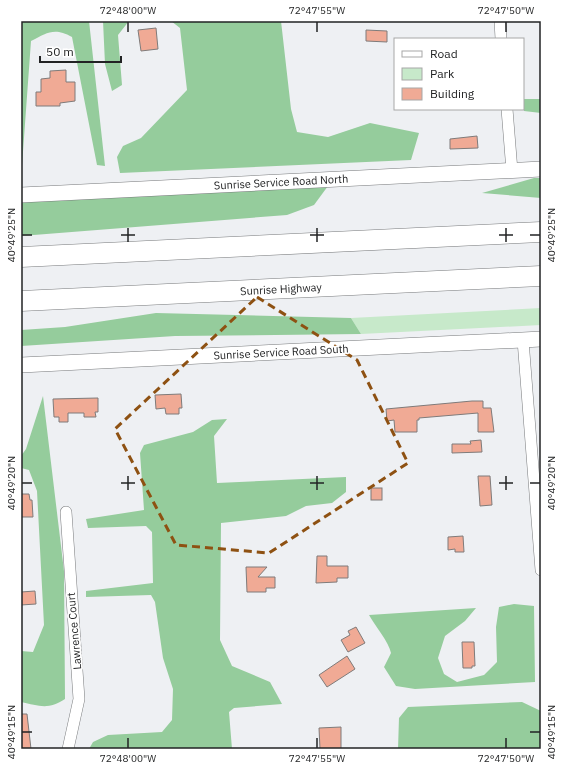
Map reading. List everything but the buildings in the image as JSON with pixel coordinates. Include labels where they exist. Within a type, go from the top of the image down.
[{"type":"highway","points":[[21,257],[541,232]]},
{"type":"highway","name":"Sunrise Highway","points":[[21,301],[541,276]]},
{"type":"street","points":[[500,21],[501,38]]},
{"type":"street","points":[[507,110],[512,171]]},
{"type":"street","name":"Sunrise Service Road North","points":[[21,195],[541,169]]},
{"type":"street","name":"Sunrise Service Road South","points":[[21,365],[541,339]]},
{"type":"street","points":[[523,340],[541,570]]},
{"type":"street","name":"Lawrence Court","points":[[66,512],[79,699],[68,749]]},
{"type":"highlighted area","points":[[257,297],[357,360],[408,463],[269,553],[176,545],[115,429]]},
{"type":"green space","points":[[21,21],[89,21],[105,166],[97,165],[72,37],[60,32],[51,32],[31,41],[21,179]]},
{"type":"green space","points":[[103,21],[129,21],[118,35],[122,85],[112,91],[105,64]]},
{"type":"green space","points":[[171,21],[281,21],[291,109],[297,132],[328,137],[370,123],[419,133],[411,160],[120,173],[117,157],[123,146],[141,138],[187,90],[180,28]]},
{"type":"green space","points":[[524,99],[541,99],[541,113],[524,111]]},
{"type":"green space","points":[[534,178],[541,178],[541,198],[482,193]]},
{"type":"green space","points":[[328,186],[314,205],[287,215],[21,236],[21,201]]},
{"type":"green space","points":[[541,308],[541,325],[361,334],[351,318]]},
{"type":"green space","points":[[156,313],[351,318],[361,334],[175,336],[21,346],[21,330],[65,327]]},
{"type":"green space","points":[[43,396],[64,571],[65,699],[49,706],[33,705],[21,702],[21,651],[33,652],[44,625],[37,491],[29,470],[21,468],[21,456],[26,449]]},
{"type":"green space","points":[[227,419],[214,436],[217,483],[346,477],[346,492],[332,503],[306,506],[286,516],[221,523],[220,640],[232,666],[270,682],[282,704],[234,708],[229,712],[232,749],[89,749],[93,742],[108,735],[162,732],[172,720],[173,689],[163,658],[155,602],[151,595],[86,597],[86,591],[153,583],[152,532],[146,526],[88,528],[86,519],[144,510],[140,453],[144,445],[193,432],[212,420]]},
{"type":"green space","points":[[514,604],[534,606],[535,682],[415,689],[396,686],[384,667],[391,653],[390,649],[369,615],[476,608],[465,621],[445,636],[438,658],[444,674],[457,682],[484,675],[497,662],[496,627],[499,607]]},
{"type":"green space","points":[[522,702],[541,711],[541,749],[398,749],[399,718],[408,707]]}]
